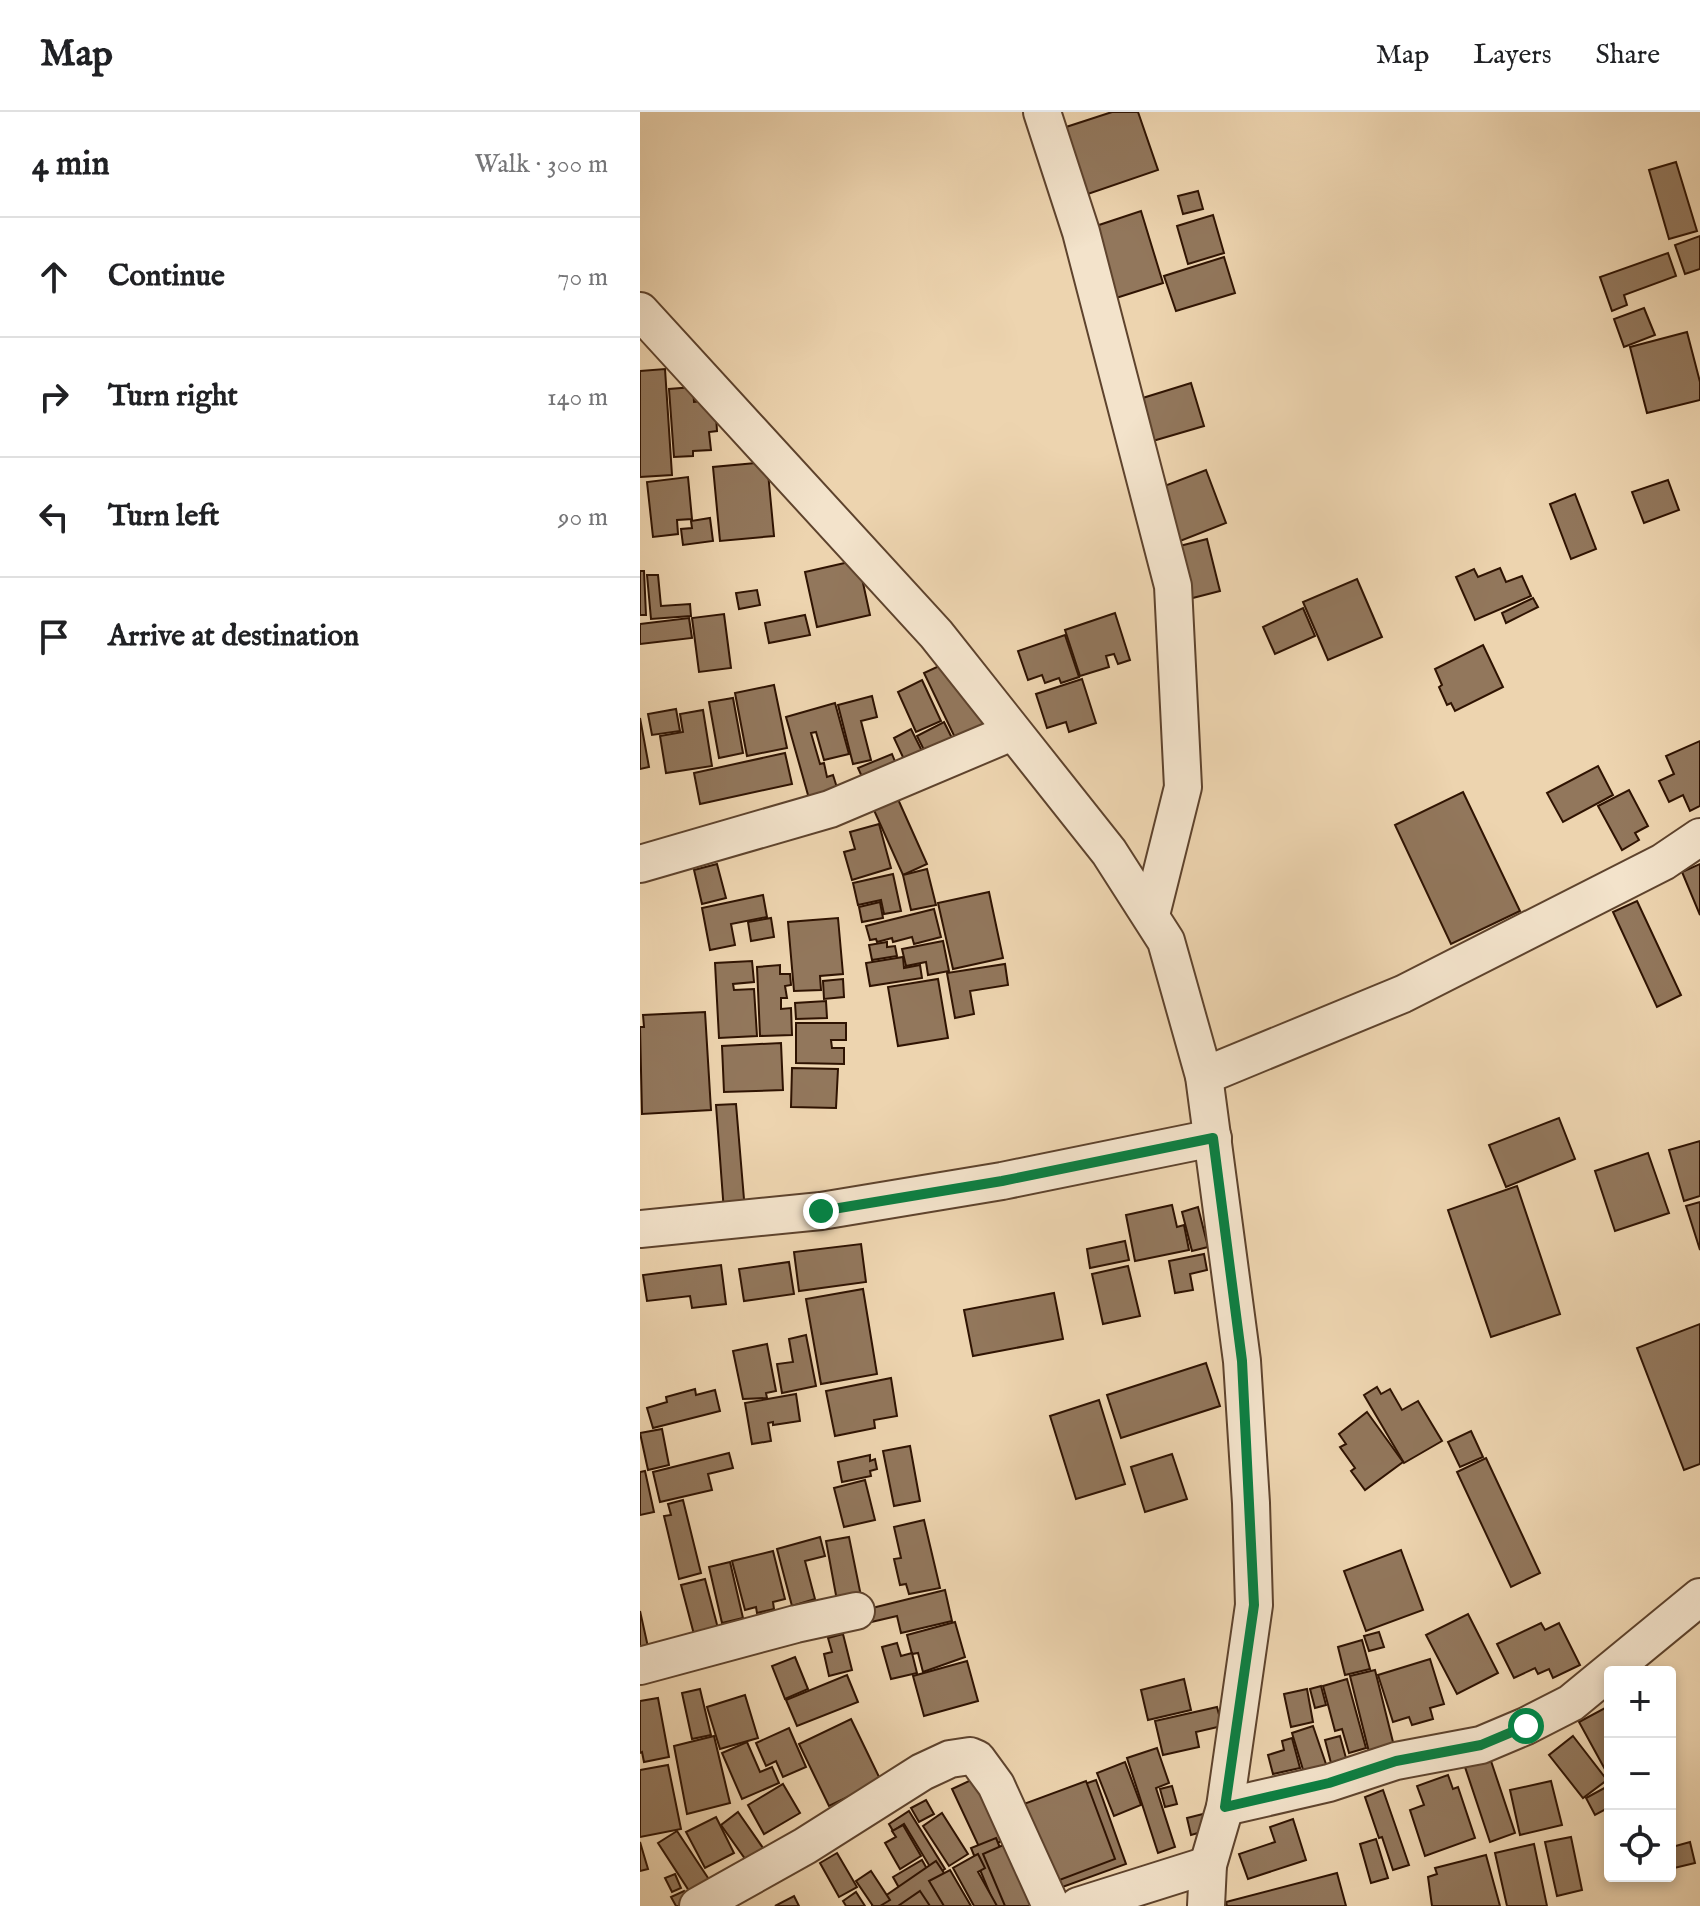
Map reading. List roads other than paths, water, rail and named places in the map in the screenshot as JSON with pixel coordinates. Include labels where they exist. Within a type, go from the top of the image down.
[{"type":"street","points":[[1042,112],[1081,232],[1173,586],[1183,787],[1151,915]]},
{"type":"street","points":[[640,311],[936,634],[1109,852],[1166,941],[1204,1076],[1213,1138],[1242,1361],[1254,1605],[1225,1807],[1208,1865],[1206,1906]]},
{"type":"street","points":[[640,864],[830,809],[1012,732]]},
{"type":"street","points":[[1204,1076],[1403,994],[1663,862],[1700,837]]},
{"type":"street","points":[[640,1229],[836,1209],[1002,1181],[1213,1138]]},
{"type":"street","points":[[1225,1807],[1329,1783],[1396,1761],[1481,1745],[1526,1726],[1571,1703],[1700,1597]]},
{"type":"street","points":[[640,1666],[856,1611]]},
{"type":"street","points":[[698,1906],[805,1846],[922,1772],[950,1759],[970,1756],[977,1759],[996,1785],[1051,1906]]},
{"type":"street","points":[[1078,1906],[1208,1865]]}]
